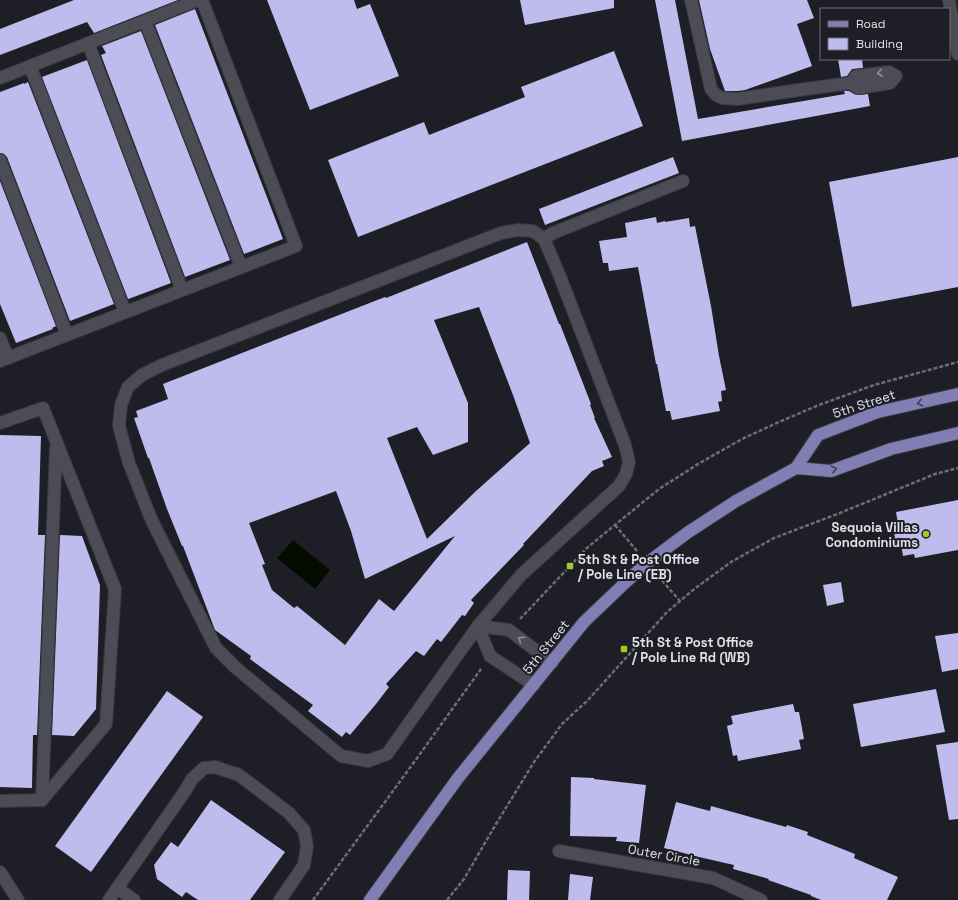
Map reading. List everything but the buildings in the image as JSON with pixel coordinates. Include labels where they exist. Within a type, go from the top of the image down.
[{"type":"main road","name":"5th Street","points":[[370,900],[458,778],[584,622],[647,563],[693,529],[736,502],[796,468],[818,435],[878,412],[958,394]]},
{"type":"main road","points":[[796,468],[831,471],[891,449],[958,433]]},
{"type":"street","points":[[0,78],[146,21],[184,3],[198,0]]},
{"type":"street","points":[[0,338],[4,359],[296,246],[202,0]]},
{"type":"street","points":[[691,0],[711,89],[716,95],[722,98],[738,99],[851,83]]},
{"type":"street","points":[[949,0],[958,54]]},
{"type":"street","points":[[146,21],[241,267]]},
{"type":"street","points":[[88,43],[182,290]]},
{"type":"street","points":[[30,66],[125,312]]},
{"type":"street","points":[[0,160],[67,335]]},
{"type":"street","points":[[544,238],[682,181]]},
{"type":"street","points":[[518,230],[533,231],[544,238],[625,445],[629,462],[626,474],[619,486],[521,576],[478,626],[387,754],[368,761],[341,756],[235,667],[216,648],[152,521],[129,463],[119,426],[121,405],[128,387],[142,375],[162,365],[501,233],[518,230]]},
{"type":"street","points":[[0,423],[43,408],[115,589],[106,724],[42,800],[0,801]]},
{"type":"street","points":[[42,800],[57,443]]},
{"type":"street","points":[[478,626],[509,630],[552,663]]},
{"type":"street","points":[[478,626],[490,656],[534,684]]},
{"type":"street","points":[[109,900],[192,779],[204,768],[215,767],[239,775],[289,813],[304,830],[307,846],[304,865],[280,900]]},
{"type":"street","name":"Outer Circle","points":[[559,851],[713,878],[760,900]]},
{"type":"street","points":[[0,872],[18,900]]},
{"type":"street","points":[[118,888],[134,900]]},
{"type":"path","points":[[447,900],[464,879],[534,762],[562,724],[588,700],[667,612],[693,590],[731,562],[774,538],[935,474],[958,468]]},
{"type":"path","points":[[615,525],[622,533]]},
{"type":"path","points":[[673,594],[680,601]]},
{"type":"shaded area","points":[[293,540],[330,570],[315,589],[277,558]]},
{"type":"place","name":"Sequoia Villas Condominiums","points":[[926,534]]},
{"type":"place","name":"5th St & Post Office / Pole Line (EB)","points":[[570,566]]},
{"type":"place","name":"5th St & Post Office / Pole Line Rd (WB)","points":[[624,649]]}]
